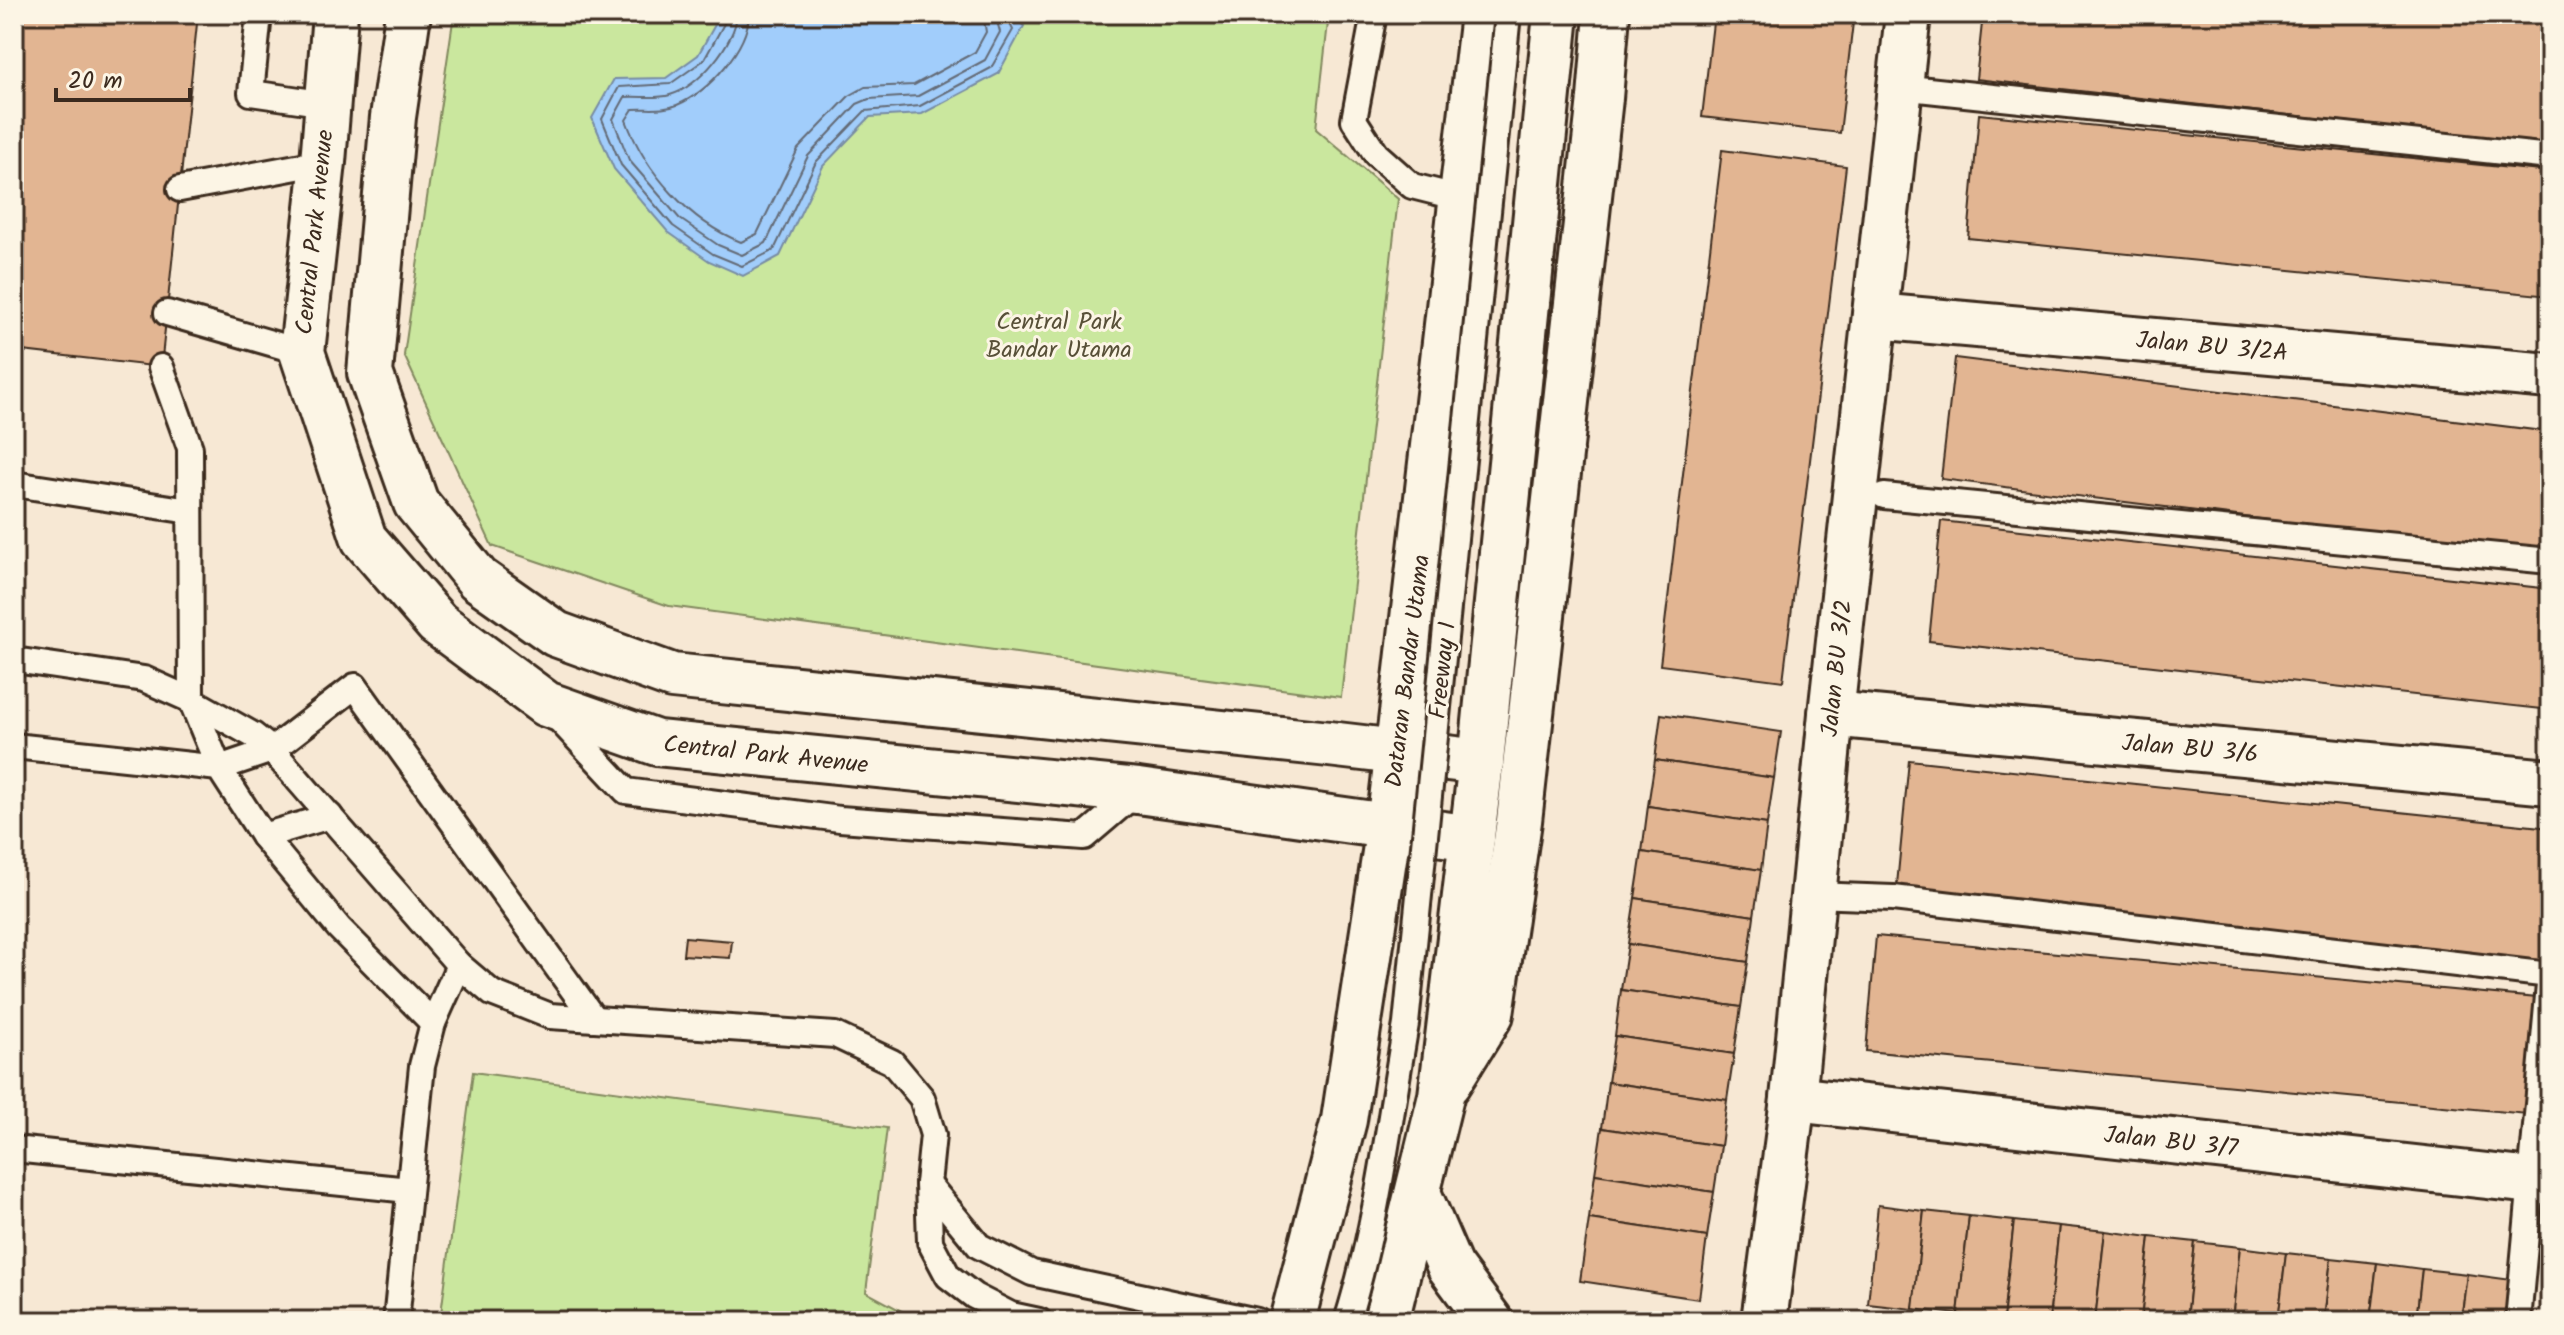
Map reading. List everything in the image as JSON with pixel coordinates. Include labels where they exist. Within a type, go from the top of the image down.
[{"type":"street","name":"Central Park Avenue","points":[[335,14],[323,162],[302,352],[364,539],[437,623],[546,704],[657,743],[1138,791],[1472,838]]},
{"type":"street","points":[[408,14],[393,117],[370,373],[416,503],[478,579],[556,634],[672,676],[1481,762]]},
{"type":"street","name":"Dataran Bandar Utama","points":[[1292,1321],[1344,1120],[1389,826],[1483,14]]},
{"type":"street","points":[[1386,1321],[1441,1096],[1499,596],[1556,14]]},
{"type":"street","points":[[1441,1096],[1491,1014],[1519,821],[1607,14]]},
{"type":"street","name":"Jalan BU 3/2","points":[[1764,1321],[1793,1099],[1831,714],[1908,14]]},
{"type":"street","name":"Jalan BU 3/2A","points":[[1875,316],[2550,376]]},
{"type":"street","name":"Jalan BU 3/6","points":[[1831,714],[2550,782]]},
{"type":"street","name":"Jalan BU 3/7","points":[[1793,1099],[2541,1182]]},
{"type":"street","points":[[1418,1193],[1450,1267],[1490,1321]]},
{"type":"lane","points":[[259,14],[251,93],[327,104]]},
{"type":"lane","points":[[1374,14],[1354,120],[1376,154],[1412,186],[1460,198]]},
{"type":"lane","name":"Freeway 1","points":[[1347,1321],[1382,1170],[1406,1024],[1508,14]]},
{"type":"lane","points":[[1499,596],[1525,521],[1556,166],[1573,14]]},
{"type":"lane","points":[[1900,87],[2550,157]]},
{"type":"lane","points":[[180,189],[323,162]]},
{"type":"lane","points":[[167,313],[302,352]]},
{"type":"lane","points":[[161,367],[190,448],[191,700],[219,768],[263,836],[339,928],[433,1023]]},
{"type":"lane","points":[[14,484],[190,511]]},
{"type":"lane","points":[[1884,496],[2550,561]]},
{"type":"lane","points":[[14,660],[144,679],[191,700],[253,735],[272,750],[459,965],[492,993],[550,1016],[835,1035],[892,1062],[922,1098],[933,1135],[928,1184],[930,1242],[948,1276],[974,1296],[1011,1315],[1039,1321]]},
{"type":"lane","points":[[14,746],[219,768],[272,750],[355,686],[594,1019]]},
{"type":"lane","points":[[546,704],[626,791],[840,819],[1084,837],[1138,791]]},
{"type":"lane","points":[[263,836],[330,816]]},
{"type":"lane","points":[[1813,895],[1893,898],[2550,974],[2541,1182],[2518,1321]]},
{"type":"lane","points":[[396,1321],[422,1066],[433,1023],[459,965]]},
{"type":"lane","points":[[14,1149],[409,1190]]},
{"type":"lane","points":[[928,1184],[979,1246],[1032,1273],[1257,1321]]},
{"type":"green space","name":"Central Park Bandar Utama","points":[[454,14],[1329,14],[1316,129],[1398,199],[1341,697],[669,606],[492,546],[404,355]]},
{"type":"green space","points":[[473,1072],[887,1128],[866,1292],[920,1321],[440,1321]]},
{"type":"water","points":[[721,14],[1009,14],[1024,26],[998,74],[922,114],[870,117],[823,166],[780,256],[743,276],[709,261],[668,232],[614,169],[592,118],[614,79],[666,78],[698,55]]},
{"type":"building","points":[[14,14],[198,14],[161,367],[14,350]]},
{"type":"building","points":[[1714,14],[1854,14],[1840,133],[1702,117]]},
{"type":"building","points":[[1983,14],[2483,14],[2550,22],[2550,145],[1976,79]]},
{"type":"building","points":[[1979,114],[2550,172],[2550,296],[1968,238]]},
{"type":"building","points":[[1722,150],[1846,166],[1783,681],[1660,665]]},
{"type":"building","points":[[1955,358],[2550,432],[2550,555],[1941,479]]},
{"type":"building","points":[[1941,521],[2550,589],[2550,710],[1929,641]]},
{"type":"building","points":[[1661,714],[1781,732],[1774,778],[1655,760]]},
{"type":"building","points":[[1655,760],[1774,778],[1767,824],[1648,806]]},
{"type":"building","points":[[1909,760],[2550,828],[2550,885],[2542,964],[1896,895]]},
{"type":"building","points":[[1648,806],[1767,824],[1761,870],[1642,852]]},
{"type":"building","points":[[1642,852],[1761,870],[1754,916],[1635,898]]},
{"type":"building","points":[[1635,898],[1754,916],[1748,962],[1628,944]]},
{"type":"building","points":[[1876,936],[2537,998],[2527,1114],[1866,1051]]},
{"type":"building","points":[[685,937],[732,941],[730,958],[683,955]]},
{"type":"building","points":[[1628,944],[1748,962],[1741,1007],[1621,990]]},
{"type":"building","points":[[1621,990],[1741,1007],[1734,1054],[1615,1036]]},
{"type":"building","points":[[1615,1036],[1734,1054],[1727,1100],[1608,1082]]},
{"type":"building","points":[[1608,1082],[1727,1100],[1721,1146],[1602,1128]]},
{"type":"building","points":[[1602,1128],[1721,1146],[1714,1192],[1595,1174]]},
{"type":"building","points":[[1595,1174],[1714,1192],[1707,1237],[1589,1219]]},
{"type":"building","points":[[1878,1205],[1924,1211],[1913,1309],[1868,1304]]},
{"type":"building","points":[[1924,1211],[1969,1216],[1958,1314],[1913,1309]]},
{"type":"building","points":[[1969,1216],[2014,1221],[2003,1320],[1958,1314]]},
{"type":"building","points":[[1589,1219],[1707,1237],[1699,1299],[1580,1281]]},
{"type":"building","points":[[2014,1221],[2059,1226],[2049,1321],[2003,1320]]},
{"type":"building","points":[[2059,1226],[2105,1231],[2095,1321],[2049,1321]]},
{"type":"building","points":[[2105,1231],[2150,1237],[2141,1321],[2095,1321]]},
{"type":"building","points":[[2150,1237],[2195,1242],[2187,1321],[2141,1321]]},
{"type":"building","points":[[2195,1242],[2240,1247],[2232,1321],[2187,1321]]},
{"type":"building","points":[[2240,1247],[2286,1253],[2278,1321],[2232,1321]]},
{"type":"building","points":[[2286,1253],[2331,1258],[2324,1321],[2278,1321]]},
{"type":"building","points":[[2331,1258],[2377,1263],[2370,1321],[2324,1321]]},
{"type":"building","points":[[2377,1263],[2422,1269],[2416,1321],[2370,1321]]},
{"type":"building","points":[[2550,1265],[2550,1321],[2545,1321]]},
{"type":"building","points":[[2422,1269],[2467,1274],[2461,1321],[2416,1321]]},
{"type":"building","points":[[2467,1274],[2512,1280],[2508,1321],[2461,1321]]}]
